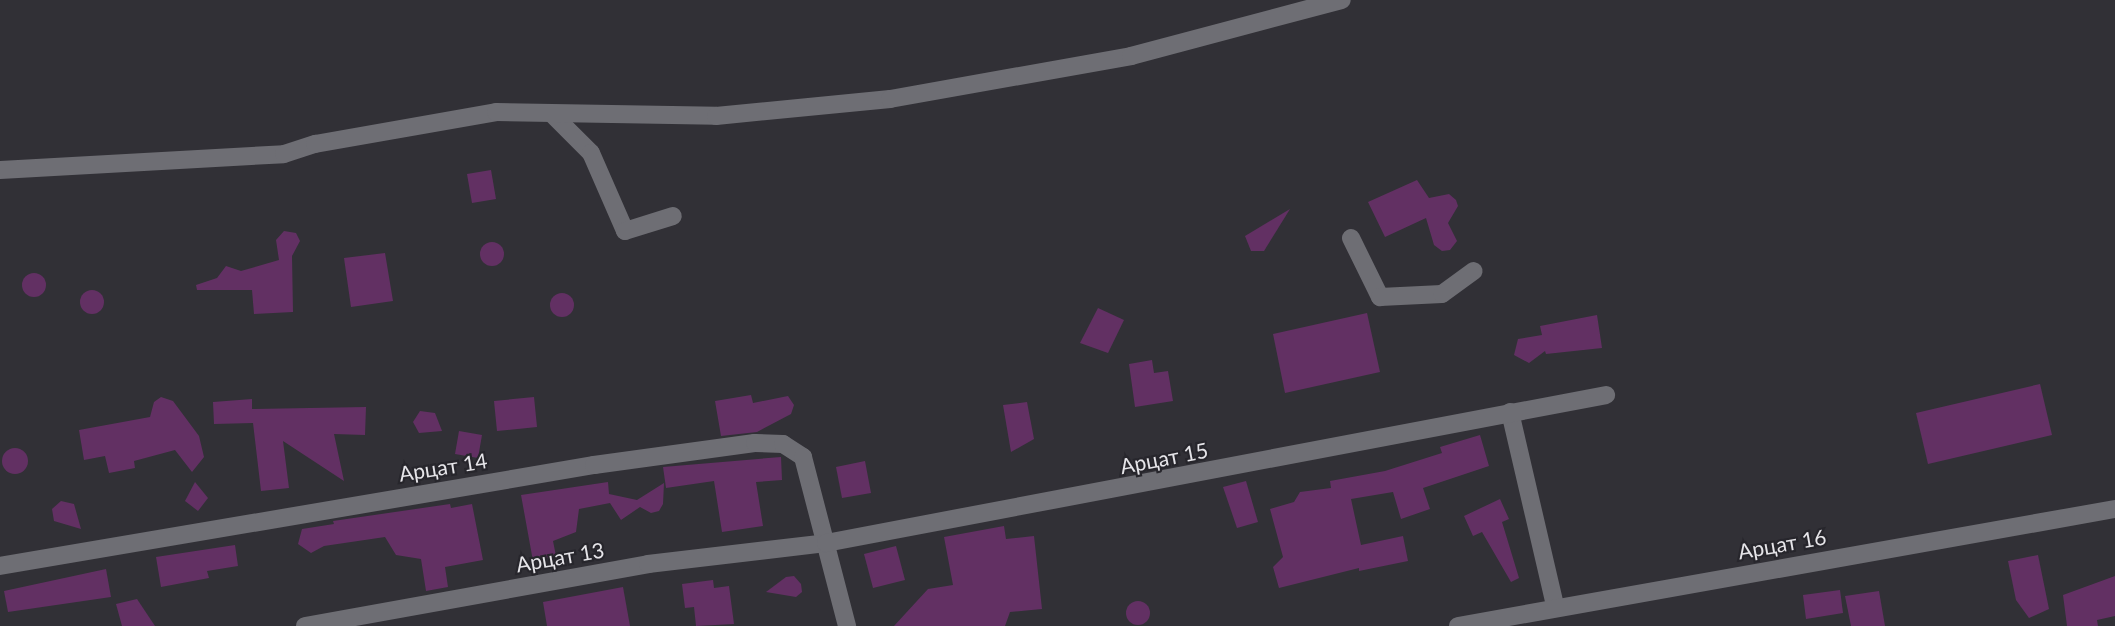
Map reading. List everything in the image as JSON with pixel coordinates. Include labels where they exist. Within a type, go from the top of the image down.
[{"type":"street","points":[[0,170],[284,154],[315,144],[449,118],[496,112],[716,116],[891,99],[1131,56],[1342,0]]},
{"type":"street","points":[[552,114],[591,153],[625,231],[673,216]]},
{"type":"street","points":[[1351,238],[1380,297],[1442,294],[1473,271]]},
{"type":"street","name":"Арцат 15","points":[[826,543],[1606,395]]},
{"type":"street","points":[[1510,412],[1555,606]]},
{"type":"street","name":"Арцат 14","points":[[0,566],[582,467],[755,443],[783,444],[803,457],[847,626]]},
{"type":"street","name":"Арцат 16","points":[[1458,626],[1555,606],[2115,509]]},
{"type":"street","name":"Арцат 13","points":[[305,626],[648,564],[826,543]]},
{"type":"building","points":[[491,170],[496,199],[472,203],[467,174]]},
{"type":"building","points":[[1417,180],[1429,198],[1449,194],[1456,200],[1458,206],[1448,223],[1457,241],[1450,250],[1442,251],[1434,245],[1426,218],[1385,237],[1368,202]]},
{"type":"building","points":[[1290,209],[1264,251],[1251,251],[1245,236]]},
{"type":"building","points":[[284,231],[296,233],[300,241],[292,256],[293,312],[254,314],[252,290],[197,290],[196,285],[217,278],[226,266],[241,271],[279,260],[276,240]]},
{"type":"building","points":[[492,242],[501,245],[504,254],[501,263],[492,266],[483,263],[480,254],[483,245]]},
{"type":"building","points":[[385,253],[393,301],[351,307],[344,258]]},
{"type":"building","points":[[34,273],[43,276],[46,285],[43,294],[34,297],[25,294],[22,285],[25,276]]},
{"type":"building","points":[[92,290],[101,293],[104,302],[101,311],[92,314],[83,311],[80,302],[83,293]]},
{"type":"building","points":[[562,293],[571,296],[574,305],[571,314],[562,317],[553,314],[550,305],[553,296]]},
{"type":"building","points":[[1098,308],[1124,320],[1108,353],[1080,343]]},
{"type":"building","points":[[1367,313],[1380,372],[1285,393],[1273,334]]},
{"type":"building","points":[[1597,315],[1602,348],[1546,354],[1545,351],[1529,363],[1514,355],[1518,339],[1542,335],[1540,326]]},
{"type":"building","points":[[1152,360],[1154,373],[1168,371],[1173,401],[1135,407],[1129,364]]},
{"type":"building","points":[[2040,384],[2052,435],[1928,464],[1916,413]]},
{"type":"building","points":[[751,395],[753,403],[788,396],[794,405],[791,414],[757,432],[721,436],[715,401]]},
{"type":"building","points":[[161,397],[173,401],[199,436],[204,457],[192,472],[175,450],[134,461],[135,468],[109,473],[105,456],[84,460],[79,430],[150,417],[154,402]]},
{"type":"building","points":[[534,397],[537,427],[497,431],[494,401]]},
{"type":"building","points":[[252,399],[252,409],[366,407],[365,435],[334,434],[344,481],[283,441],[289,488],[261,491],[253,423],[214,424],[213,402]]},
{"type":"building","points":[[1027,402],[1034,439],[1011,452],[1003,405]]},
{"type":"building","points":[[420,411],[435,413],[442,431],[419,433],[413,422]]},
{"type":"building","points":[[459,431],[482,435],[478,458],[455,454]]},
{"type":"building","points":[[1480,435],[1489,466],[1423,488],[1430,509],[1401,519],[1393,492],[1351,499],[1361,545],[1403,536],[1408,561],[1359,571],[1359,568],[1279,588],[1273,567],[1283,557],[1270,509],[1294,502],[1300,492],[1331,488],[1330,481],[1385,471],[1442,453],[1440,447]]},
{"type":"building","points":[[15,448],[24,452],[28,461],[24,470],[15,474],[6,470],[2,461],[6,452]]},
{"type":"building","points":[[781,457],[782,480],[756,482],[763,526],[722,532],[714,481],[666,488],[663,467]]},
{"type":"building","points":[[865,461],[871,493],[842,498],[836,467]]},
{"type":"building","points":[[1246,481],[1258,522],[1237,528],[1223,487]]},
{"type":"building","points":[[195,482],[208,498],[198,511],[185,501]]},
{"type":"building","points":[[608,482],[609,494],[637,500],[664,483],[663,504],[659,511],[651,513],[640,507],[621,520],[610,503],[579,509],[576,532],[553,541],[556,556],[533,561],[521,495]]},
{"type":"building","points":[[1500,499],[1509,519],[1502,522],[1519,578],[1511,582],[1482,532],[1473,536],[1464,516]]},
{"type":"building","points":[[61,501],[74,504],[81,529],[54,521],[52,509]]},
{"type":"building","points":[[450,504],[451,508],[472,504],[483,560],[445,567],[448,587],[426,591],[421,559],[396,555],[385,537],[324,546],[311,553],[298,544],[302,529],[334,524],[333,521]]},
{"type":"building","points":[[1004,526],[1006,539],[1034,536],[1042,609],[1010,612],[1005,626],[894,626],[928,589],[953,585],[944,537]]},
{"type":"building","points":[[235,545],[238,566],[207,571],[209,578],[161,587],[156,557]]},
{"type":"building","points":[[896,546],[905,580],[873,588],[864,554]]},
{"type":"building","points":[[2038,555],[2049,609],[2029,618],[2016,600],[2008,561]]},
{"type":"building","points":[[106,569],[111,597],[8,612],[4,591]]},
{"type":"building","points":[[794,576],[801,584],[802,592],[796,597],[766,592],[786,577]]},
{"type":"building","points":[[2115,576],[2115,616],[2097,620],[2098,626],[2067,626],[2063,595]]},
{"type":"building","points":[[713,580],[714,588],[729,586],[734,624],[696,626],[694,607],[685,608],[682,584]]},
{"type":"building","points":[[623,587],[630,626],[547,626],[543,602]]},
{"type":"building","points":[[1840,590],[1843,613],[1806,619],[1803,595]]},
{"type":"building","points":[[1879,591],[1885,626],[1851,626],[1845,596]]},
{"type":"building","points":[[137,599],[155,626],[122,626],[116,604]]},
{"type":"building","points":[[1138,601],[1147,604],[1150,613],[1147,622],[1138,625],[1129,622],[1126,613],[1129,604]]}]
